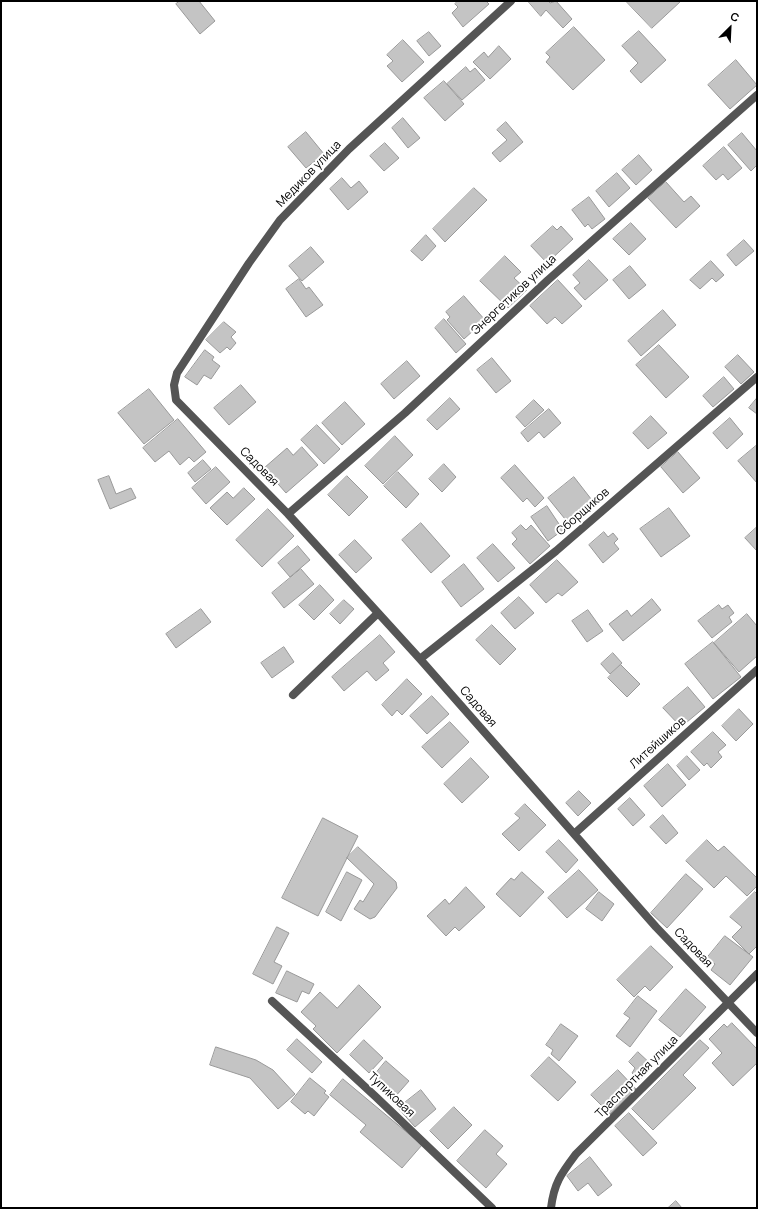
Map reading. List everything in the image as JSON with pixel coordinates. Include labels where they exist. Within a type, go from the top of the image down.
[{"type":"street","name":"Медиков улица","points":[[176,400],[174,385],[176,373],[228,294],[280,220],[349,149],[511,1]]},
{"type":"street","name":"Энергетиков улица","points":[[288,514],[405,413],[553,275],[757,95]]},
{"type":"street","name":"Сборщиков","points":[[420,659],[556,551],[757,377]]},
{"type":"street","name":"Садовая","points":[[176,400],[288,514],[420,659],[656,927],[730,1002],[757,1032]]},
{"type":"street","points":[[293,695],[378,613]]},
{"type":"street","name":"Литейшиков","points":[[574,834],[757,670]]},
{"type":"street","name":"Траспортная улица","points":[[551,1208],[553,1190],[564,1170],[576,1154],[757,974]]},
{"type":"street","name":"Тупиковая","points":[[272,1001],[376,1097],[492,1208]]},
{"type":"building","points":[[180,1],[199,1],[215,21],[200,34],[176,4]]},
{"type":"building","points":[[458,1],[486,1],[489,4],[463,27],[452,13],[458,7],[455,4]]},
{"type":"building","points":[[528,1],[548,1],[550,3],[556,1],[572,19],[563,28],[546,10],[541,16]]},
{"type":"building","points":[[626,1],[681,1],[652,28]]},
{"type":"building","points":[[574,27],[605,60],[573,90],[546,62],[550,57],[546,53]]},
{"type":"building","points":[[639,31],[666,60],[641,83],[630,71],[638,63],[622,46]]},
{"type":"building","points":[[429,32],[441,46],[429,56],[417,41]]},
{"type":"building","points":[[403,40],[424,62],[402,82],[387,66],[393,61],[387,55]]},
{"type":"building","points":[[499,46],[511,59],[490,79],[473,62],[484,52],[488,57]]},
{"type":"building","points":[[736,60],[757,85],[730,109],[708,85]]},
{"type":"building","points":[[466,67],[470,72],[475,68],[485,80],[462,100],[447,84]]},
{"type":"building","points":[[444,81],[464,104],[445,121],[424,98]]},
{"type":"building","points":[[403,118],[420,138],[408,148],[392,128]]},
{"type":"building","points":[[506,122],[523,142],[500,162],[492,153],[507,140],[497,130]]},
{"type":"building","points":[[306,132],[324,154],[306,168],[288,147]]},
{"type":"building","points":[[742,133],[757,151],[757,165],[751,171],[728,145]]},
{"type":"building","points":[[385,143],[399,158],[384,171],[370,156]]},
{"type":"building","points":[[724,147],[742,168],[728,180],[723,174],[716,180],[703,166]]},
{"type":"building","points":[[639,155],[652,170],[636,185],[622,170]]},
{"type":"building","points":[[617,173],[630,188],[609,207],[596,191]]},
{"type":"building","points":[[342,178],[351,188],[359,181],[368,192],[348,210],[330,189]]},
{"type":"building","points":[[666,182],[684,202],[691,196],[700,206],[676,228],[648,198]]},
{"type":"building","points":[[474,188],[487,200],[445,242],[433,229]]},
{"type":"building","points":[[589,197],[605,219],[592,229],[588,224],[585,227],[572,210]]},
{"type":"building","points":[[631,223],[646,239],[629,255],[613,239]]},
{"type":"building","points":[[553,226],[557,230],[561,226],[573,239],[547,263],[531,246]]},
{"type":"building","points":[[426,235],[436,246],[422,261],[411,251]]},
{"type":"building","points":[[744,240],[754,251],[736,266],[727,255]]},
{"type":"building","points":[[311,247],[324,262],[302,281],[289,266]]},
{"type":"building","points":[[505,256],[521,272],[514,278],[527,290],[508,308],[480,281]]},
{"type":"building","points":[[589,260],[608,280],[585,300],[574,288],[580,283],[573,275]]},
{"type":"building","points":[[711,261],[724,275],[716,282],[712,278],[700,289],[690,280]]},
{"type":"building","points":[[630,266],[646,285],[629,299],[613,280]]},
{"type":"building","points":[[299,279],[306,289],[309,287],[323,305],[306,317],[286,289]]},
{"type":"building","points":[[558,280],[582,306],[562,324],[555,317],[547,324],[530,306]]},
{"type":"building","points":[[464,296],[485,320],[464,339],[447,320],[450,317],[446,312]]},
{"type":"building","points":[[663,310],[676,325],[641,356],[628,341]]},
{"type":"building","points":[[444,319],[466,344],[456,353],[435,328]]},
{"type":"building","points":[[224,322],[236,332],[231,337],[236,343],[230,350],[227,347],[220,353],[206,340]]},
{"type":"building","points":[[659,345],[689,377],[666,398],[636,365]]},
{"type":"building","points":[[205,350],[214,357],[212,360],[220,366],[211,379],[204,375],[197,385],[185,377]]},
{"type":"building","points":[[738,355],[754,372],[741,384],[725,367]]},
{"type":"building","points":[[492,358],[511,381],[496,393],[477,370]]},
{"type":"building","points":[[407,361],[420,376],[394,399],[381,384]]},
{"type":"building","points":[[724,377],[734,389],[713,407],[703,396]]},
{"type":"building","points":[[241,385],[256,402],[229,425],[214,408]]},
{"type":"building","points":[[149,389],[174,420],[144,444],[118,413]]},
{"type":"building","points":[[450,398],[460,409],[437,430],[427,420]]},
{"type":"building","points":[[757,398],[757,414],[749,408]]},
{"type":"building","points":[[534,400],[544,410],[525,427],[516,417]]},
{"type":"building","points":[[345,402],[365,424],[342,445],[322,423]]},
{"type":"building","points":[[549,409],[561,423],[544,438],[539,432],[528,442],[521,433]]},
{"type":"building","points":[[651,416],[667,433],[648,449],[633,433]]},
{"type":"building","points":[[730,418],[743,434],[727,449],[713,433]]},
{"type":"building","points":[[178,419],[206,452],[194,462],[189,457],[180,465],[169,451],[155,462],[143,448]]},
{"type":"building","points":[[317,425],[340,449],[324,464],[301,440]]},
{"type":"building","points":[[395,436],[413,455],[383,484],[365,466]]},
{"type":"building","points":[[757,445],[757,483],[738,461]]},
{"type":"building","points":[[302,447],[318,465],[286,493],[264,468],[287,448],[293,455]]},
{"type":"building","points":[[678,452],[700,478],[683,493],[661,467]]},
{"type":"building","points":[[203,460],[211,469],[195,482],[188,473]]},
{"type":"building","points":[[444,464],[456,477],[442,492],[429,479]]},
{"type":"building","points":[[515,465],[544,498],[535,507],[527,498],[523,502],[501,478]]},
{"type":"building","points":[[216,467],[230,482],[206,504],[192,488]]},
{"type":"building","points":[[398,472],[419,494],[406,508],[384,486]]},
{"type":"building","points":[[109,476],[116,494],[131,488],[136,498],[110,509],[98,480]]},
{"type":"building","points":[[347,476],[368,497],[349,516],[328,495]]},
{"type":"building","points":[[574,477],[595,504],[569,524],[548,498]]},
{"type":"building","points":[[244,488],[255,499],[227,525],[210,508],[227,492],[233,498]]},
{"type":"building","points":[[547,506],[563,530],[548,541],[531,517]]},
{"type":"building","points":[[669,508],[690,536],[661,557],[640,529]]},
{"type":"building","points":[[268,509],[294,536],[262,567],[236,540]]},
{"type":"building","points":[[421,523],[450,556],[431,573],[402,540]]},
{"type":"building","points":[[521,525],[526,530],[531,525],[550,546],[530,564],[512,544],[517,539],[512,533]]},
{"type":"building","points":[[757,527],[757,551],[745,538]]},
{"type":"building","points":[[604,532],[608,537],[613,533],[618,539],[614,543],[619,549],[603,563],[589,545]]},
{"type":"building","points":[[355,540],[372,558],[356,573],[339,555]]},
{"type":"building","points":[[493,544],[515,568],[498,582],[477,558]]},
{"type":"building","points":[[298,546],[310,560],[290,577],[278,563]]},
{"type":"building","points":[[557,560],[578,582],[562,596],[558,593],[546,603],[530,585]]},
{"type":"building","points":[[464,564],[484,589],[461,607],[442,582]]},
{"type":"building","points":[[301,569],[314,584],[284,608],[272,593]]},
{"type":"building","points":[[320,585],[334,600],[314,620],[299,605]]},
{"type":"building","points":[[519,597],[534,613],[515,629],[501,613]]},
{"type":"building","points":[[652,599],[661,610],[623,641],[609,624],[627,610],[631,616]]},
{"type":"building","points":[[344,600],[354,609],[340,624],[330,614]]},
{"type":"building","points":[[719,605],[722,609],[728,605],[734,613],[729,617],[732,622],[712,638],[698,621]]},
{"type":"building","points":[[201,609],[211,622],[176,648],[166,634]]},
{"type":"building","points":[[588,610],[603,631],[587,642],[572,621]]},
{"type":"building","points":[[747,614],[757,626],[757,656],[739,672],[714,643]]},
{"type":"building","points":[[492,625],[516,649],[500,665],[476,640]]},
{"type":"building","points":[[380,635],[395,652],[383,663],[389,670],[376,681],[367,671],[344,691],[332,677]]},
{"type":"building","points":[[713,642],[741,677],[713,699],[685,664]]},
{"type":"building","points":[[284,647],[294,662],[272,678],[261,663]]},
{"type":"building","points":[[613,653],[622,663],[610,674],[601,664]]},
{"type":"building","points":[[621,665],[640,684],[627,697],[608,678]]},
{"type":"building","points":[[407,679],[422,694],[402,715],[397,710],[392,716],[382,705]]},
{"type":"building","points":[[688,687],[705,707],[681,727],[663,708]]},
{"type":"building","points":[[432,696],[449,714],[427,734],[410,716]]},
{"type":"building","points":[[739,709],[753,724],[736,741],[722,726]]},
{"type":"building","points":[[450,722],[469,742],[442,768],[422,747]]},
{"type":"building","points":[[713,732],[726,745],[718,752],[722,757],[711,768],[707,763],[704,766],[691,752]]},
{"type":"building","points":[[687,756],[700,770],[689,780],[677,766]]},
{"type":"building","points":[[471,758],[489,777],[462,803],[444,784]]},
{"type":"building","points":[[668,764],[686,785],[662,807],[644,786]]},
{"type":"building","points":[[579,791],[591,803],[578,816],[566,803]]},
{"type":"building","points":[[630,798],[645,815],[633,826],[618,809]]},
{"type":"building","points":[[525,804],[546,825],[519,851],[502,834],[520,818],[515,814]]},
{"type":"building","points":[[663,815],[678,833],[666,844],[650,827]]},
{"type":"building","points":[[323,818],[358,836],[318,916],[282,898]]},
{"type":"building","points":[[559,840],[578,860],[566,873],[546,852]]},
{"type":"building","points":[[707,840],[718,851],[724,846],[757,878],[757,886],[747,896],[726,876],[714,888],[686,861]]},
{"type":"building","points":[[358,847],[396,882],[397,888],[375,917],[370,919],[354,909],[360,900],[363,902],[374,884],[347,858]]},
{"type":"building","points":[[579,870],[598,890],[567,918],[548,898]]},
{"type":"building","points":[[347,872],[362,880],[341,921],[326,912]]},
{"type":"building","points":[[522,872],[544,892],[520,917],[496,894],[511,878],[514,880]]},
{"type":"building","points":[[686,874],[703,889],[667,928],[651,913]]},
{"type":"building","points":[[466,887],[485,907],[459,931],[455,927],[446,936],[427,916],[445,899],[449,904]]},
{"type":"building","points":[[599,892],[614,904],[602,921],[586,909]]},
{"type":"building","points":[[755,892],[757,894],[757,946],[749,954],[732,937],[742,927],[730,917]]},
{"type":"building","points":[[277,927],[289,933],[274,962],[282,966],[273,984],[253,974]]},
{"type":"building","points":[[725,936],[753,957],[730,985],[711,970],[715,964],[707,958]]},
{"type":"building","points":[[651,946],[673,967],[650,991],[645,986],[634,997],[617,980]]},
{"type":"building","points":[[287,971],[314,984],[309,994],[302,991],[297,1002],[276,993]]},
{"type":"building","points":[[359,985],[381,1007],[337,1053],[313,1029],[316,1026],[301,1012],[320,992],[337,1008]]},
{"type":"building","points":[[686,989],[706,1007],[680,1037],[659,1020]]},
{"type":"building","points":[[638,996],[657,1011],[630,1047],[616,1036],[630,1018],[624,1014]]},
{"type":"building","points":[[732,1023],[757,1049],[757,1063],[733,1086],[712,1063],[722,1053],[709,1039],[724,1024],[727,1027]]},
{"type":"building","points":[[561,1024],[578,1036],[559,1061],[551,1054],[553,1050],[546,1045]]},
{"type":"building","points":[[297,1039],[322,1062],[312,1073],[287,1050]]},
{"type":"building","points":[[364,1040],[383,1058],[369,1073],[350,1055]]},
{"type":"building","points":[[700,1040],[709,1048],[683,1075],[696,1088],[653,1130],[632,1109]]},
{"type":"building","points":[[216,1047],[256,1060],[273,1070],[295,1094],[278,1109],[250,1078],[210,1065]]},
{"type":"building","points":[[638,1052],[653,1066],[640,1080],[632,1073],[635,1068],[629,1062]]},
{"type":"building","points":[[549,1057],[576,1082],[558,1101],[531,1076]]},
{"type":"building","points":[[386,1061],[409,1081],[394,1098],[372,1078]]},
{"type":"building","points":[[618,1070],[636,1089],[610,1114],[591,1095]]},
{"type":"building","points":[[310,1078],[326,1091],[324,1093],[329,1097],[314,1116],[308,1111],[305,1114],[291,1102]]},
{"type":"building","points":[[343,1079],[422,1145],[402,1168],[360,1132],[366,1125],[330,1095]]},
{"type":"building","points":[[421,1090],[436,1109],[415,1127],[398,1108]]},
{"type":"building","points":[[454,1107],[472,1125],[448,1149],[430,1131]]},
{"type":"building","points":[[629,1113],[657,1143],[643,1156],[615,1126]]},
{"type":"building","points":[[485,1130],[503,1146],[496,1154],[507,1164],[486,1188],[457,1161]]},
{"type":"building","points":[[590,1157],[612,1185],[598,1196],[588,1183],[578,1191],[567,1176]]},
{"type":"building","points":[[676,1201],[682,1208],[668,1208]]}]
